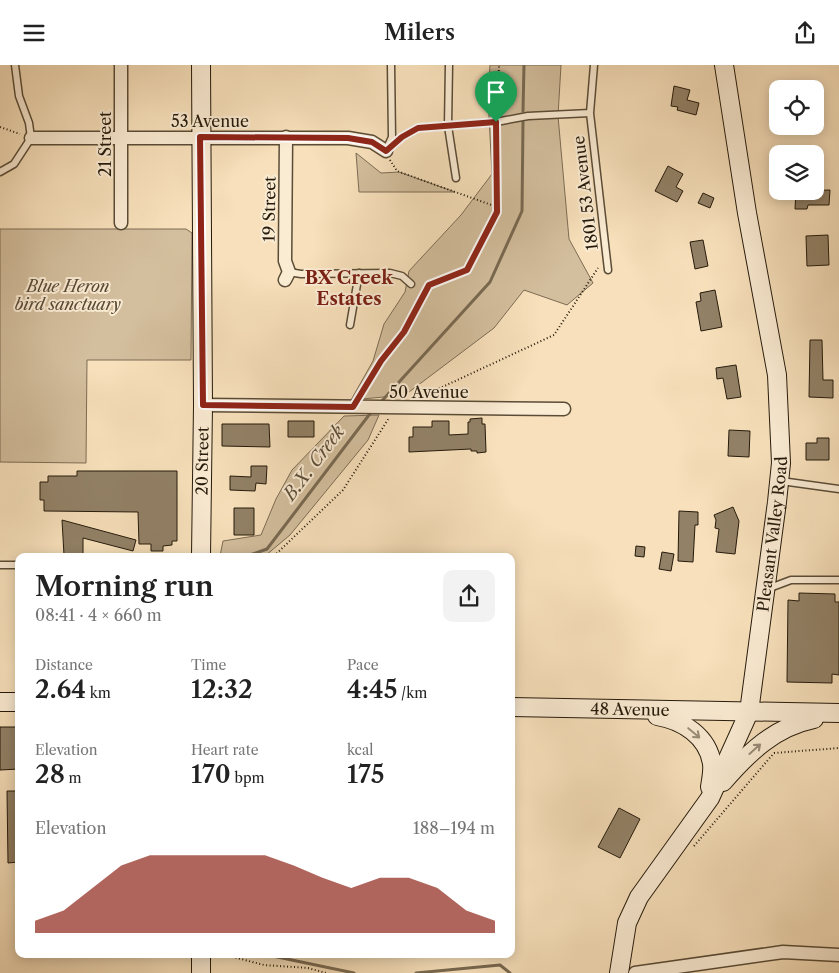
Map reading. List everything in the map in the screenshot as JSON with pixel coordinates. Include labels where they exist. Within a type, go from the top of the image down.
[{"type":"street","name":"21 Street","points":[[121,65],[121,223]]},
{"type":"street","name":"20 Street","points":[[200,65],[203,405],[201,553]]},
{"type":"street","name":"Pleasant Valley Road","points":[[619,973],[627,923],[638,897],[710,798],[749,712],[779,481],[781,463],[777,375],[747,213],[724,65]]},
{"type":"street","name":"19 Street","points":[[286,137],[285,261],[287,276]]},
{"type":"street","name":"53 Avenue","points":[[31,138],[348,138],[372,142],[386,151]]},
{"type":"street","name":"50 Avenue","points":[[203,405],[564,409]]},
{"type":"street","points":[[0,702],[15,702]]},
{"type":"street","name":"48 Avenue","points":[[515,707],[839,713]]},
{"type":"street","points":[[616,710],[671,719],[696,733],[707,747],[712,764],[710,798]]},
{"type":"street","points":[[710,798],[738,765],[764,741],[780,730],[796,723],[839,713]]},
{"type":"street","points":[[635,973],[783,953],[839,955]]},
{"type":"street","points":[[201,958],[201,973]]},
{"type":"lane","points":[[0,172],[14,164],[31,138],[29,123],[19,95],[16,65]]},
{"type":"lane","points":[[386,151],[392,137],[391,65]]},
{"type":"lane","points":[[449,65],[448,127],[456,178]]},
{"type":"lane","name":"1801 53 Avenue","points":[[594,65],[590,113],[608,270]]},
{"type":"lane","name":"1801 53 Avenue","points":[[386,151],[402,137],[418,128],[496,122],[528,116],[590,113]]},
{"type":"lane","points":[[350,325],[359,273]]},
{"type":"lane","points":[[287,276],[301,274],[390,273],[402,276],[411,284]]},
{"type":"lane","points":[[779,481],[839,489]]},
{"type":"lane","points":[[0,565],[15,565]]},
{"type":"lane","points":[[766,589],[790,580],[839,580]]},
{"type":"path","points":[[358,407],[381,361],[404,332],[429,285],[467,270],[498,207],[496,122],[499,65]]},
{"type":"path","points":[[0,127],[31,138]]},
{"type":"path","points":[[386,151],[397,171],[498,207]]},
{"type":"path","points":[[422,396],[554,335],[606,255]]},
{"type":"path","points":[[277,553],[343,490],[390,408]]},
{"type":"path","points":[[691,849],[774,753],[839,749]]},
{"type":"path","points":[[237,958],[264,965],[308,968],[326,973]]},
{"type":"green space","points":[[490,65],[561,65],[558,116],[569,239],[593,283],[567,305],[524,290],[494,328],[405,395],[351,400],[373,361],[384,324],[405,292],[409,271],[461,215],[492,174],[488,98]]},
{"type":"green space","points":[[356,153],[381,173],[399,172],[455,192],[359,192]]},
{"type":"green space","name":"Blue Heron bird sanctuary","points":[[0,229],[186,229],[192,233],[191,360],[87,360],[86,463],[0,462]]},
{"type":"green space","points":[[379,415],[368,440],[290,535],[269,553],[221,553],[223,541],[261,535],[276,499],[292,470],[344,416]]},
{"type":"building","points":[[674,86],[690,90],[687,100],[699,103],[696,115],[677,110],[678,107],[671,106]]},
{"type":"building","points":[[668,166],[683,174],[676,187],[683,191],[677,202],[655,191]]},
{"type":"building","points":[[824,190],[830,190],[829,205],[808,205],[807,209],[795,209],[796,200],[824,200]]},
{"type":"building","points":[[703,193],[714,198],[710,208],[698,203]]},
{"type":"building","points":[[828,235],[829,265],[807,266],[806,236]]},
{"type":"building","points":[[703,240],[708,266],[695,269],[690,242]]},
{"type":"building","points":[[715,290],[722,327],[701,331],[696,302],[701,301],[700,293]]},
{"type":"building","points":[[810,340],[822,340],[823,380],[833,380],[833,398],[809,397]]},
{"type":"building","points":[[736,365],[741,397],[727,399],[723,378],[717,379],[716,368]]},
{"type":"building","points":[[482,418],[482,424],[485,424],[486,452],[477,453],[477,451],[471,451],[471,449],[409,452],[409,437],[413,437],[413,427],[432,427],[432,421],[449,421],[449,435],[468,434],[468,422],[470,422],[470,419]]},
{"type":"building","points":[[288,421],[314,421],[314,437],[288,437]]},
{"type":"building","points":[[222,424],[269,424],[270,447],[222,446]]},
{"type":"building","points":[[729,430],[750,431],[749,457],[728,456]]},
{"type":"building","points":[[817,438],[829,438],[829,460],[806,460],[806,443],[817,443]]},
{"type":"building","points":[[251,466],[267,466],[266,484],[256,483],[255,491],[230,490],[230,476],[251,477]]},
{"type":"building","points":[[77,471],[177,471],[177,541],[172,541],[172,545],[163,546],[163,551],[151,551],[151,544],[139,544],[138,512],[44,511],[44,500],[40,500],[40,482],[48,482],[48,476],[77,476]]},
{"type":"building","points":[[733,507],[739,521],[735,554],[716,552],[719,529],[715,528],[716,520],[714,515]]},
{"type":"building","points":[[234,508],[254,508],[254,535],[234,535]]},
{"type":"building","points":[[679,511],[698,512],[698,525],[695,525],[693,562],[678,561]]},
{"type":"building","points":[[62,520],[136,540],[133,551],[83,538],[83,553],[64,553]]},
{"type":"building","points":[[636,546],[645,547],[644,557],[635,556]]},
{"type":"building","points":[[662,552],[674,554],[671,571],[659,569]]},
{"type":"building","points":[[799,593],[835,594],[835,602],[839,602],[839,675],[832,674],[832,683],[787,682],[788,600],[799,601]]},
{"type":"building","points":[[0,727],[15,727],[15,769],[0,770]]},
{"type":"building","points":[[7,791],[15,791],[15,862],[8,863]]},
{"type":"building","points":[[619,808],[640,819],[620,858],[598,847]]},
{"type":"waterway","name":"B.X. Creek","points":[[523,111],[524,65]]},
{"type":"waterway","name":"B.X. Creek","points":[[380,403],[490,282],[522,211],[523,122]]},
{"type":"waterway","name":"B.X. Creek","points":[[256,553],[267,549],[372,411]]},
{"type":"waterway","name":"B.X. Creek","points":[[282,958],[354,973]]},
{"type":"waterway","name":"B.X. Creek","points":[[416,973],[500,965],[510,973]]},
{"type":"district","name":"BX Creek Estates","points":[[349,288]]},
{"type":"route","points":[[496,122],[497,212],[467,270],[429,285],[404,332],[381,361],[353,407],[203,405],[200,137],[348,138],[372,142],[386,151],[402,137],[418,128],[496,122]]}]
